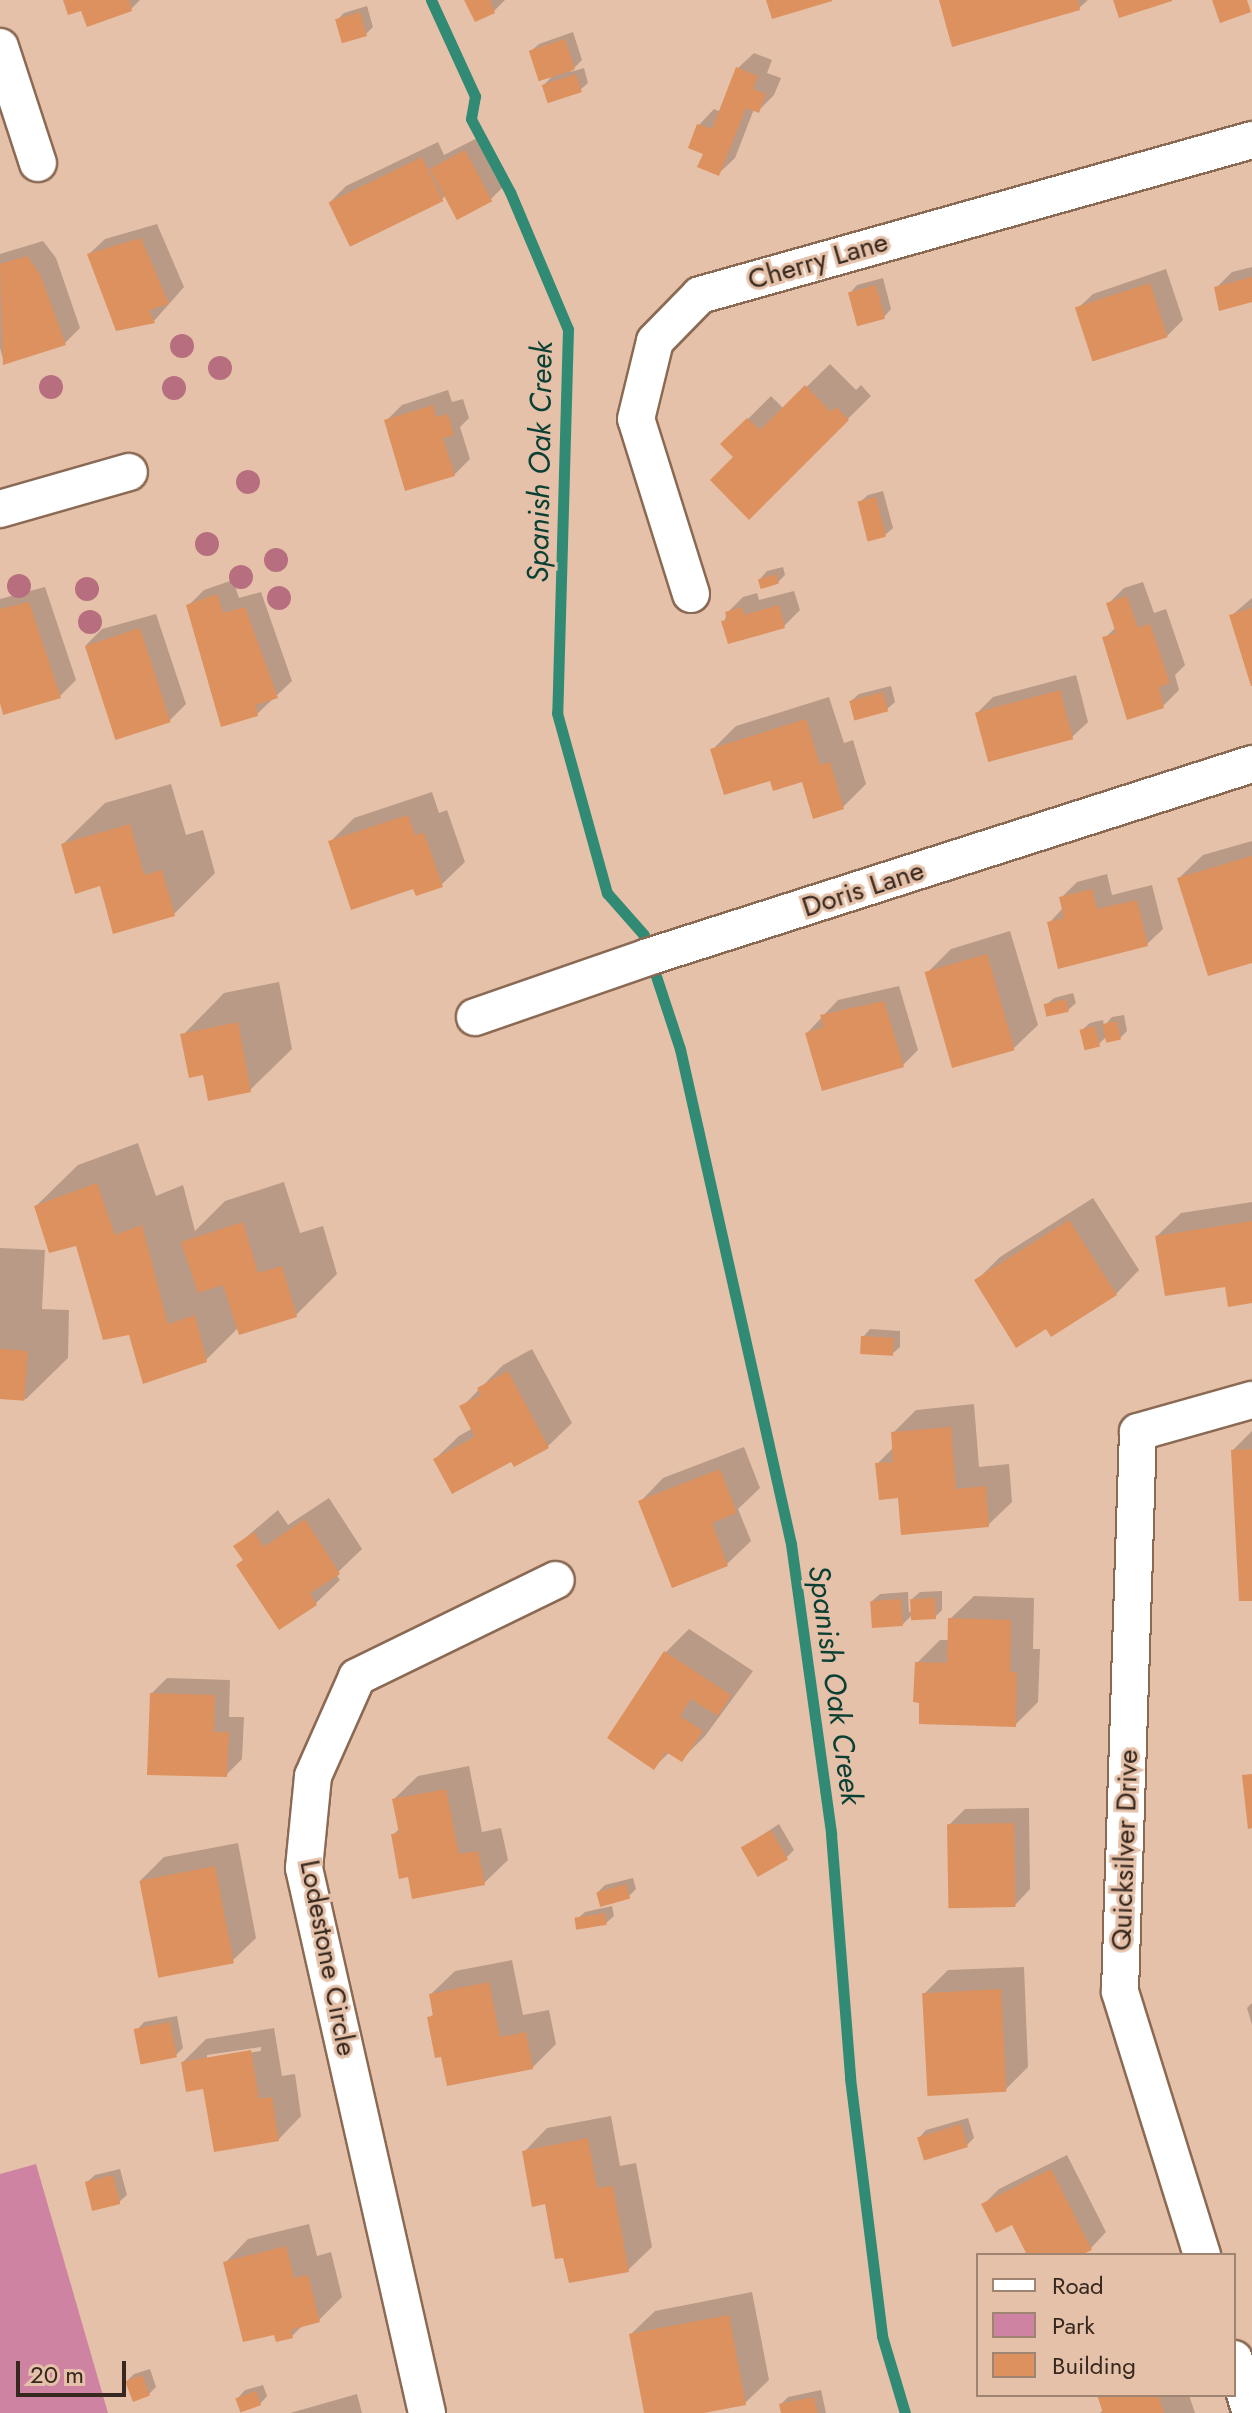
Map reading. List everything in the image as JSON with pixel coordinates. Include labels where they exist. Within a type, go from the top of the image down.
[{"type":"street","points":[[0,47],[38,163]]},
{"type":"street","name":"Cherry Lane","points":[[691,594],[636,419],[655,341],[700,295],[1252,140]]},
{"type":"street","points":[[0,509],[129,472]]},
{"type":"street","name":"Doris Lane","points":[[475,1017],[648,957],[1252,764]]},
{"type":"street","name":"Quicksilver Drive","points":[[1201,2253],[1120,1991],[1138,1432],[1252,1400]]},
{"type":"street","name":"Lodestone Circle","points":[[427,2413],[304,1868],[313,1776],[357,1677],[556,1580]]},
{"type":"street","points":[[1236,2365],[1251,2413]]},
{"type":"green space","points":[[36,2164],[108,2413],[0,2413],[0,2174]]},
{"type":"building","points":[[63,0],[129,0],[132,11],[87,27],[81,11],[68,15]]},
{"type":"building","points":[[464,0],[490,0],[495,13],[475,22]]},
{"type":"building","points":[[766,0],[832,0],[832,1],[772,19]]},
{"type":"building","points":[[939,0],[1078,0],[1080,10],[952,47]]},
{"type":"building","points":[[1113,0],[1172,0],[1172,1],[1119,18]]},
{"type":"building","points":[[1212,0],[1247,0],[1251,12],[1220,23]]},
{"type":"building","points":[[360,12],[367,36],[342,43],[335,19]]},
{"type":"building","points":[[565,39],[575,69],[539,81],[529,51]]},
{"type":"building","points":[[736,67],[758,76],[753,89],[766,94],[759,113],[746,108],[719,176],[697,167],[703,154],[688,148],[697,124],[712,129]]},
{"type":"building","points":[[576,74],[582,92],[548,103],[542,85]]},
{"type":"building","points":[[465,150],[492,201],[457,220],[430,169]]},
{"type":"building","points":[[422,157],[443,201],[350,247],[329,203]]},
{"type":"building","points":[[141,238],[169,304],[149,310],[155,323],[116,331],[87,254]]},
{"type":"building","points":[[27,256],[40,274],[66,345],[3,365],[0,264]]},
{"type":"building","points":[[1252,277],[1252,302],[1219,311],[1214,287]]},
{"type":"building","points":[[1150,283],[1168,337],[1092,362],[1075,307]]},
{"type":"building","points":[[876,285],[885,319],[857,326],[848,293]]},
{"type":"building","points":[[805,385],[831,412],[836,407],[849,420],[749,520],[710,480],[733,457],[720,444],[747,418],[760,430]]},
{"type":"building","points":[[433,405],[436,417],[448,414],[454,435],[443,438],[455,476],[405,491],[384,420]]},
{"type":"building","points":[[876,497],[886,537],[867,541],[858,502]]},
{"type":"building","points":[[776,574],[779,584],[761,589],[758,580]]},
{"type":"building","points":[[217,594],[223,613],[245,607],[278,698],[256,705],[258,716],[221,727],[186,605]]},
{"type":"building","points":[[1127,596],[1138,628],[1150,624],[1170,683],[1159,687],[1164,708],[1127,720],[1102,637],[1116,633],[1106,603]]},
{"type":"building","points":[[29,602],[61,698],[3,715],[0,703],[0,609]]},
{"type":"building","points":[[779,605],[785,628],[728,644],[721,621],[727,620],[725,612],[742,607],[744,615]]},
{"type":"building","points":[[1252,608],[1252,686],[1251,686],[1229,615]]},
{"type":"building","points":[[140,628],[171,722],[115,740],[85,646]]},
{"type":"building","points":[[1060,690],[1073,739],[988,762],[975,713]]},
{"type":"building","points":[[883,692],[888,711],[854,720],[849,701]]},
{"type":"building","points":[[806,719],[820,765],[830,762],[844,809],[813,819],[802,782],[773,791],[770,781],[724,795],[710,749]]},
{"type":"building","points":[[408,815],[415,835],[424,833],[443,887],[416,896],[413,889],[351,910],[328,841]]},
{"type":"building","points":[[130,824],[144,875],[162,870],[175,916],[113,934],[100,886],[75,894],[61,844]]},
{"type":"building","points":[[1252,856],[1252,963],[1208,976],[1177,878]]},
{"type":"building","points":[[1092,889],[1097,909],[1137,900],[1148,946],[1058,969],[1047,922],[1064,918],[1059,897]]},
{"type":"building","points":[[987,954],[1015,1050],[952,1068],[925,972]]},
{"type":"building","points":[[1066,999],[1069,1012],[1047,1017],[1044,1004]]},
{"type":"building","points":[[884,1001],[904,1067],[822,1091],[805,1033],[824,1027],[820,1015]]},
{"type":"building","points":[[1117,1021],[1121,1040],[1106,1043],[1102,1024]]},
{"type":"building","points":[[238,1022],[251,1092],[208,1101],[203,1075],[189,1078],[180,1034]]},
{"type":"building","points":[[1095,1026],[1100,1046],[1085,1050],[1079,1030]]},
{"type":"building","points":[[97,1183],[115,1235],[142,1225],[168,1324],[195,1315],[207,1362],[143,1384],[129,1335],[103,1340],[76,1246],[49,1253],[34,1206]]},
{"type":"building","points":[[1069,1220],[1117,1295],[1051,1337],[1046,1329],[1016,1348],[974,1280]]},
{"type":"building","points":[[1252,1221],[1252,1303],[1228,1307],[1225,1287],[1165,1296],[1155,1236]]},
{"type":"building","points":[[243,1222],[258,1273],[282,1266],[297,1317],[239,1335],[223,1285],[198,1293],[181,1242]]},
{"type":"building","points":[[861,1336],[894,1338],[893,1356],[860,1354]]},
{"type":"building","points":[[0,1349],[28,1351],[24,1401],[0,1399]]},
{"type":"building","points":[[508,1371],[549,1448],[514,1467],[511,1462],[452,1494],[433,1459],[475,1437],[459,1406],[481,1395],[477,1388]]},
{"type":"building","points":[[951,1427],[956,1489],[986,1486],[989,1527],[901,1535],[898,1498],[879,1500],[875,1463],[893,1462],[891,1432]]},
{"type":"building","points":[[1252,1449],[1252,1601],[1239,1601],[1231,1450]]},
{"type":"building","points":[[720,1469],[737,1513],[712,1523],[728,1566],[672,1588],[638,1501]]},
{"type":"building","points":[[305,1519],[340,1574],[310,1593],[317,1605],[279,1630],[236,1565],[243,1560],[233,1546],[254,1532],[264,1547]]},
{"type":"building","points":[[935,1598],[936,1619],[911,1620],[910,1599]]},
{"type":"building","points":[[901,1599],[903,1626],[872,1628],[870,1601]]},
{"type":"building","points":[[948,1618],[1011,1620],[1010,1672],[1017,1672],[1016,1727],[919,1724],[919,1703],[913,1702],[915,1662],[947,1663]]},
{"type":"building","points":[[664,1651],[731,1695],[718,1716],[691,1699],[680,1716],[703,1731],[682,1762],[666,1752],[654,1770],[607,1738]]},
{"type":"building","points":[[150,1693],[215,1695],[214,1732],[229,1732],[227,1777],[147,1775]]},
{"type":"building","points":[[1252,1774],[1252,1828],[1248,1829],[1242,1775]]},
{"type":"building","points":[[446,1789],[459,1854],[478,1851],[485,1885],[412,1899],[408,1877],[399,1879],[391,1834],[399,1833],[392,1799]]},
{"type":"building","points":[[1014,1823],[1015,1907],[948,1908],[947,1824]]},
{"type":"building","points":[[771,1830],[788,1859],[758,1877],[741,1848]]},
{"type":"building","points":[[215,1866],[234,1963],[158,1978],[139,1881]]},
{"type":"building","points":[[626,1884],[630,1898],[600,1907],[596,1893]]},
{"type":"building","points":[[605,1913],[607,1925],[576,1930],[574,1918]]},
{"type":"building","points":[[489,1982],[500,2037],[526,2032],[533,2069],[447,2086],[441,2057],[435,2058],[427,2017],[433,2016],[429,1994]]},
{"type":"building","points":[[1001,1989],[1006,2092],[927,2096],[922,1993]]},
{"type":"building","points":[[170,2022],[177,2057],[141,2064],[134,2029]]},
{"type":"building","points":[[251,2050],[259,2099],[272,2097],[279,2141],[214,2152],[203,2089],[186,2092],[181,2062]]},
{"type":"building","points":[[961,2124],[968,2147],[924,2160],[917,2137]]},
{"type":"building","points":[[588,2138],[597,2188],[613,2186],[629,2272],[569,2283],[563,2258],[555,2259],[545,2204],[532,2207],[522,2151]]},
{"type":"building","points":[[1051,2169],[1092,2250],[1085,2253],[1026,2253],[1012,2225],[996,2233],[981,2204]]},
{"type":"building","points":[[113,2175],[120,2204],[92,2211],[85,2182]]},
{"type":"building","points":[[286,2246],[294,2278],[308,2275],[320,2322],[291,2330],[293,2338],[276,2342],[274,2335],[243,2342],[223,2262]]},
{"type":"building","points":[[729,2315],[746,2405],[704,2413],[644,2413],[629,2334]]},
{"type":"building","points":[[142,2375],[150,2396],[133,2402],[125,2381]]},
{"type":"building","points":[[256,2391],[261,2405],[240,2413],[235,2399]]},
{"type":"building","points":[[814,2397],[818,2413],[781,2413],[779,2404]]},
{"type":"building","points":[[1098,2397],[1159,2397],[1164,2413],[1103,2413]]},
{"type":"waterway","name":"Spanish Oak Creek","points":[[431,0],[475,96],[471,119],[510,192],[568,329],[557,713],[607,893],[644,935]]},
{"type":"waterway","name":"Spanish Oak Creek","points":[[655,973],[680,1049],[791,1544],[831,1834],[850,2078],[882,2336],[905,2413]]}]
